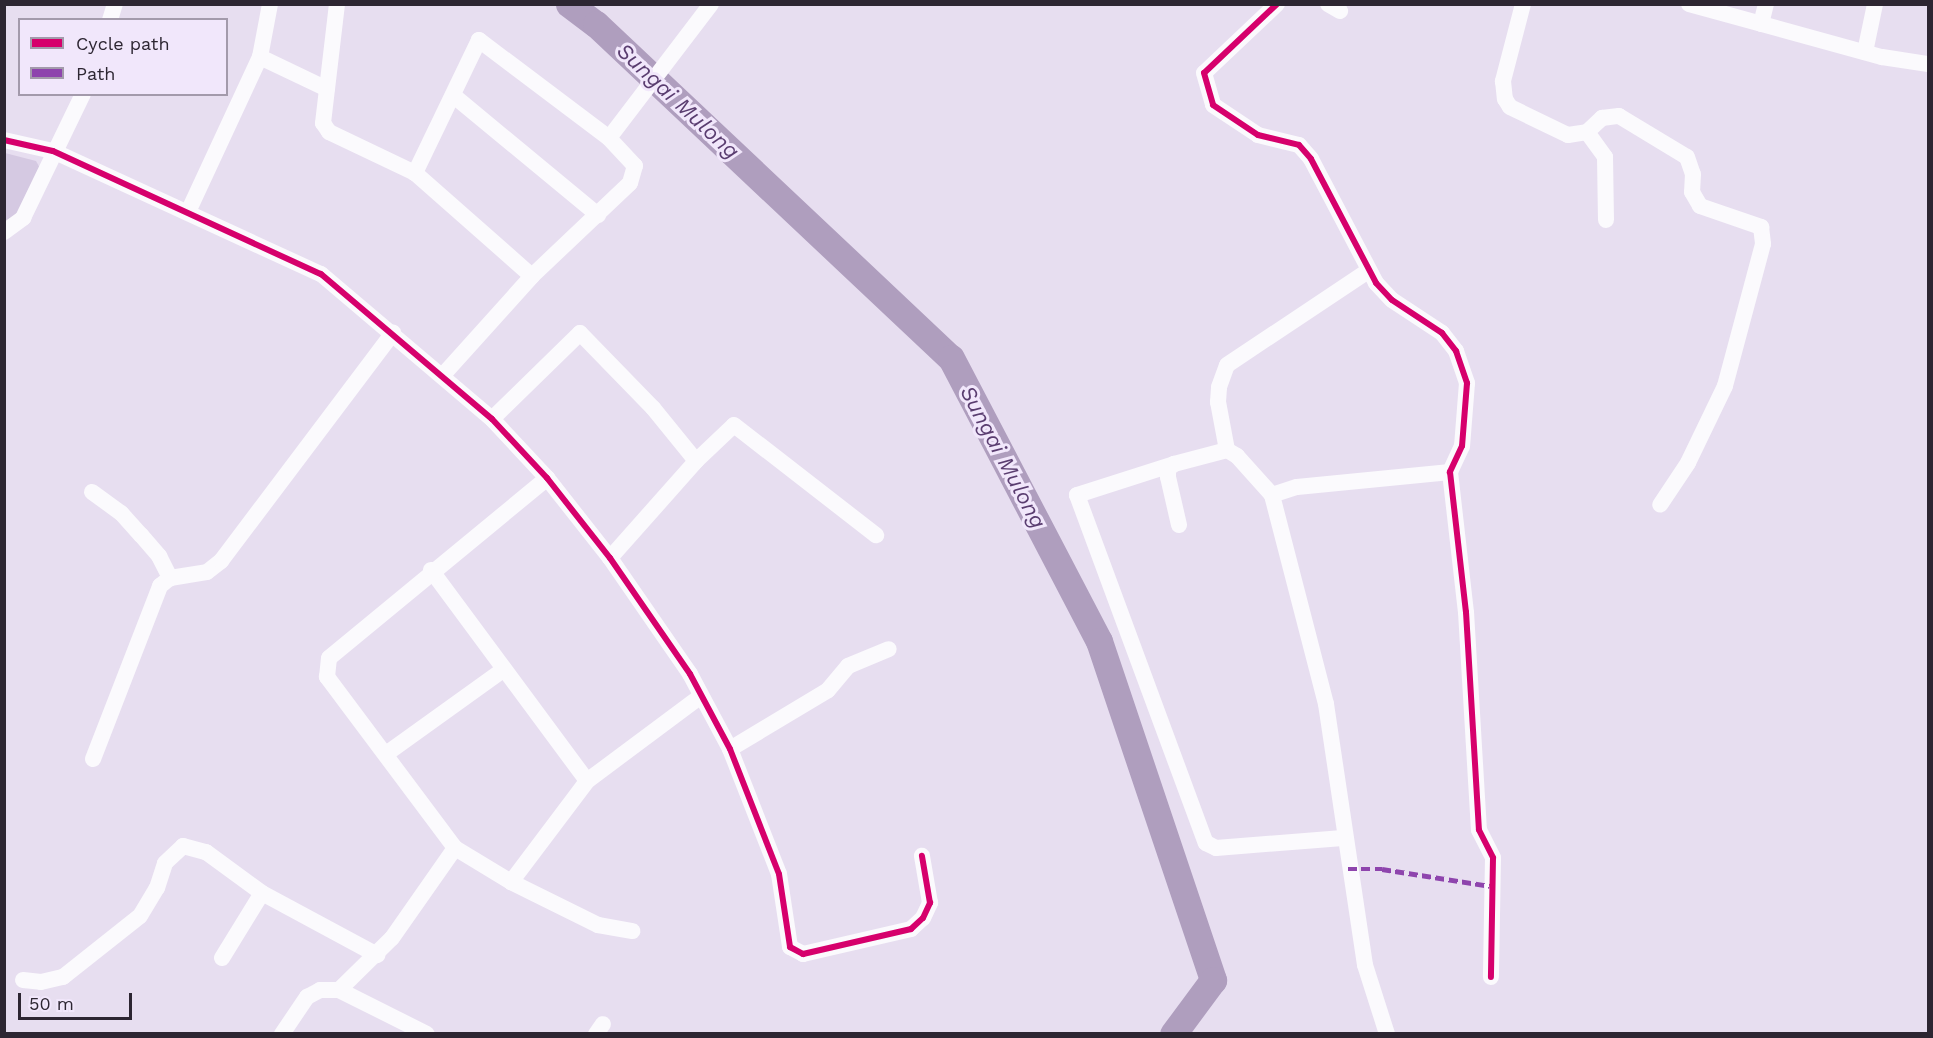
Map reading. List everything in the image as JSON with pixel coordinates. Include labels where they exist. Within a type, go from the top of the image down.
[{"type":"street","points":[[188,212],[260,57],[270,4]]},
{"type":"street","points":[[337,4],[323,123],[329,132],[415,172],[532,276]]},
{"type":"street","points":[[614,131],[711,4]]},
{"type":"street","points":[[1277,4],[1209,66],[1204,78],[1213,105],[1240,126],[1299,146],[1311,159],[1368,271],[1392,300],[1442,333],[1456,351],[1468,400],[1462,446],[1450,472],[1466,612],[1479,830],[1493,858],[1491,977]]},
{"type":"street","points":[[1523,4],[1505,66],[1505,99],[1517,111],[1556,132],[1568,135],[1587,132],[1602,118],[1619,116],[1677,149],[1691,166],[1692,192],[1700,206],[1761,227],[1763,234],[1753,288],[1725,386],[1688,463],[1660,505]]},
{"type":"street","points":[[1689,4],[1865,52],[1929,64]]},
{"type":"street","points":[[1761,24],[1766,4]]},
{"type":"street","points":[[1865,52],[1875,4]]},
{"type":"street","points":[[415,172],[454,96],[479,40],[614,131],[631,158],[635,176],[598,215],[532,276],[443,375]]},
{"type":"street","points":[[260,57],[327,88]]},
{"type":"street","points":[[4,232],[23,218],[82,96]]},
{"type":"street","points":[[454,96],[598,215]]},
{"type":"street","points":[[1587,132],[1605,157],[1606,220]]},
{"type":"street","points":[[4,140],[53,152],[321,274],[443,375],[492,419],[547,478],[610,558],[701,696],[730,749],[778,874],[790,947],[797,952],[910,928],[923,918],[930,903],[922,856]]},
{"type":"street","points":[[1227,450],[1218,402],[1219,387],[1227,365],[1368,271]]},
{"type":"street","points":[[93,759],[160,585],[170,578],[207,572],[221,561],[393,333]]},
{"type":"street","points":[[492,419],[580,333],[653,408],[696,460]]},
{"type":"street","points":[[610,558],[696,460],[734,425],[876,535]]},
{"type":"street","points":[[1343,838],[1216,848],[1206,843],[1077,495],[1174,464],[1227,450],[1237,456],[1272,495],[1326,704],[1343,838],[1365,965],[1387,1034]]},
{"type":"street","points":[[1174,464],[1168,469],[1168,477],[1179,525]]},
{"type":"street","points":[[1272,495],[1297,487],[1450,472]]},
{"type":"street","points":[[547,478],[431,570],[329,658],[327,677],[455,848],[511,882],[598,925],[632,931]]},
{"type":"street","points":[[92,492],[121,513],[141,535],[159,556],[170,578]]},
{"type":"street","points":[[431,570],[587,781]]},
{"type":"street","points":[[730,749],[828,690],[848,666],[889,649]]},
{"type":"street","points":[[386,754],[503,670]]},
{"type":"street","points":[[511,882],[587,781],[701,696]]},
{"type":"street","points":[[23,980],[42,982],[63,977],[112,934],[140,916],[157,888],[165,862],[183,846],[206,852],[262,892],[377,955]]},
{"type":"street","points":[[339,990],[377,955],[455,848]]},
{"type":"street","points":[[222,958],[262,892]]},
{"type":"street","points":[[282,1034],[307,997],[320,990],[339,990],[428,1034]]},
{"type":"shaded area","points":[[5,153],[36,161],[41,170],[21,217],[5,223]]},
{"type":"waterway","name":"Sungai Mulong","points":[[569,4],[596,24],[951,358],[1099,641],[1213,980],[1173,1034]]},
{"type":"marked path","points":[[1348,869],[1382,869],[1490,886]]},
{"type":"cycle path","points":[[1277,4],[1204,73],[1213,105],[1258,135],[1299,145],[1311,159],[1376,283],[1392,300],[1442,333],[1456,351],[1467,383],[1462,446],[1450,472],[1466,612],[1479,830],[1493,858],[1491,977]]},
{"type":"cycle path","points":[[4,140],[53,151],[321,274],[492,419],[547,478],[610,558],[690,674],[730,749],[779,874],[790,947],[803,954],[911,929],[923,918],[930,903],[922,856]]}]
